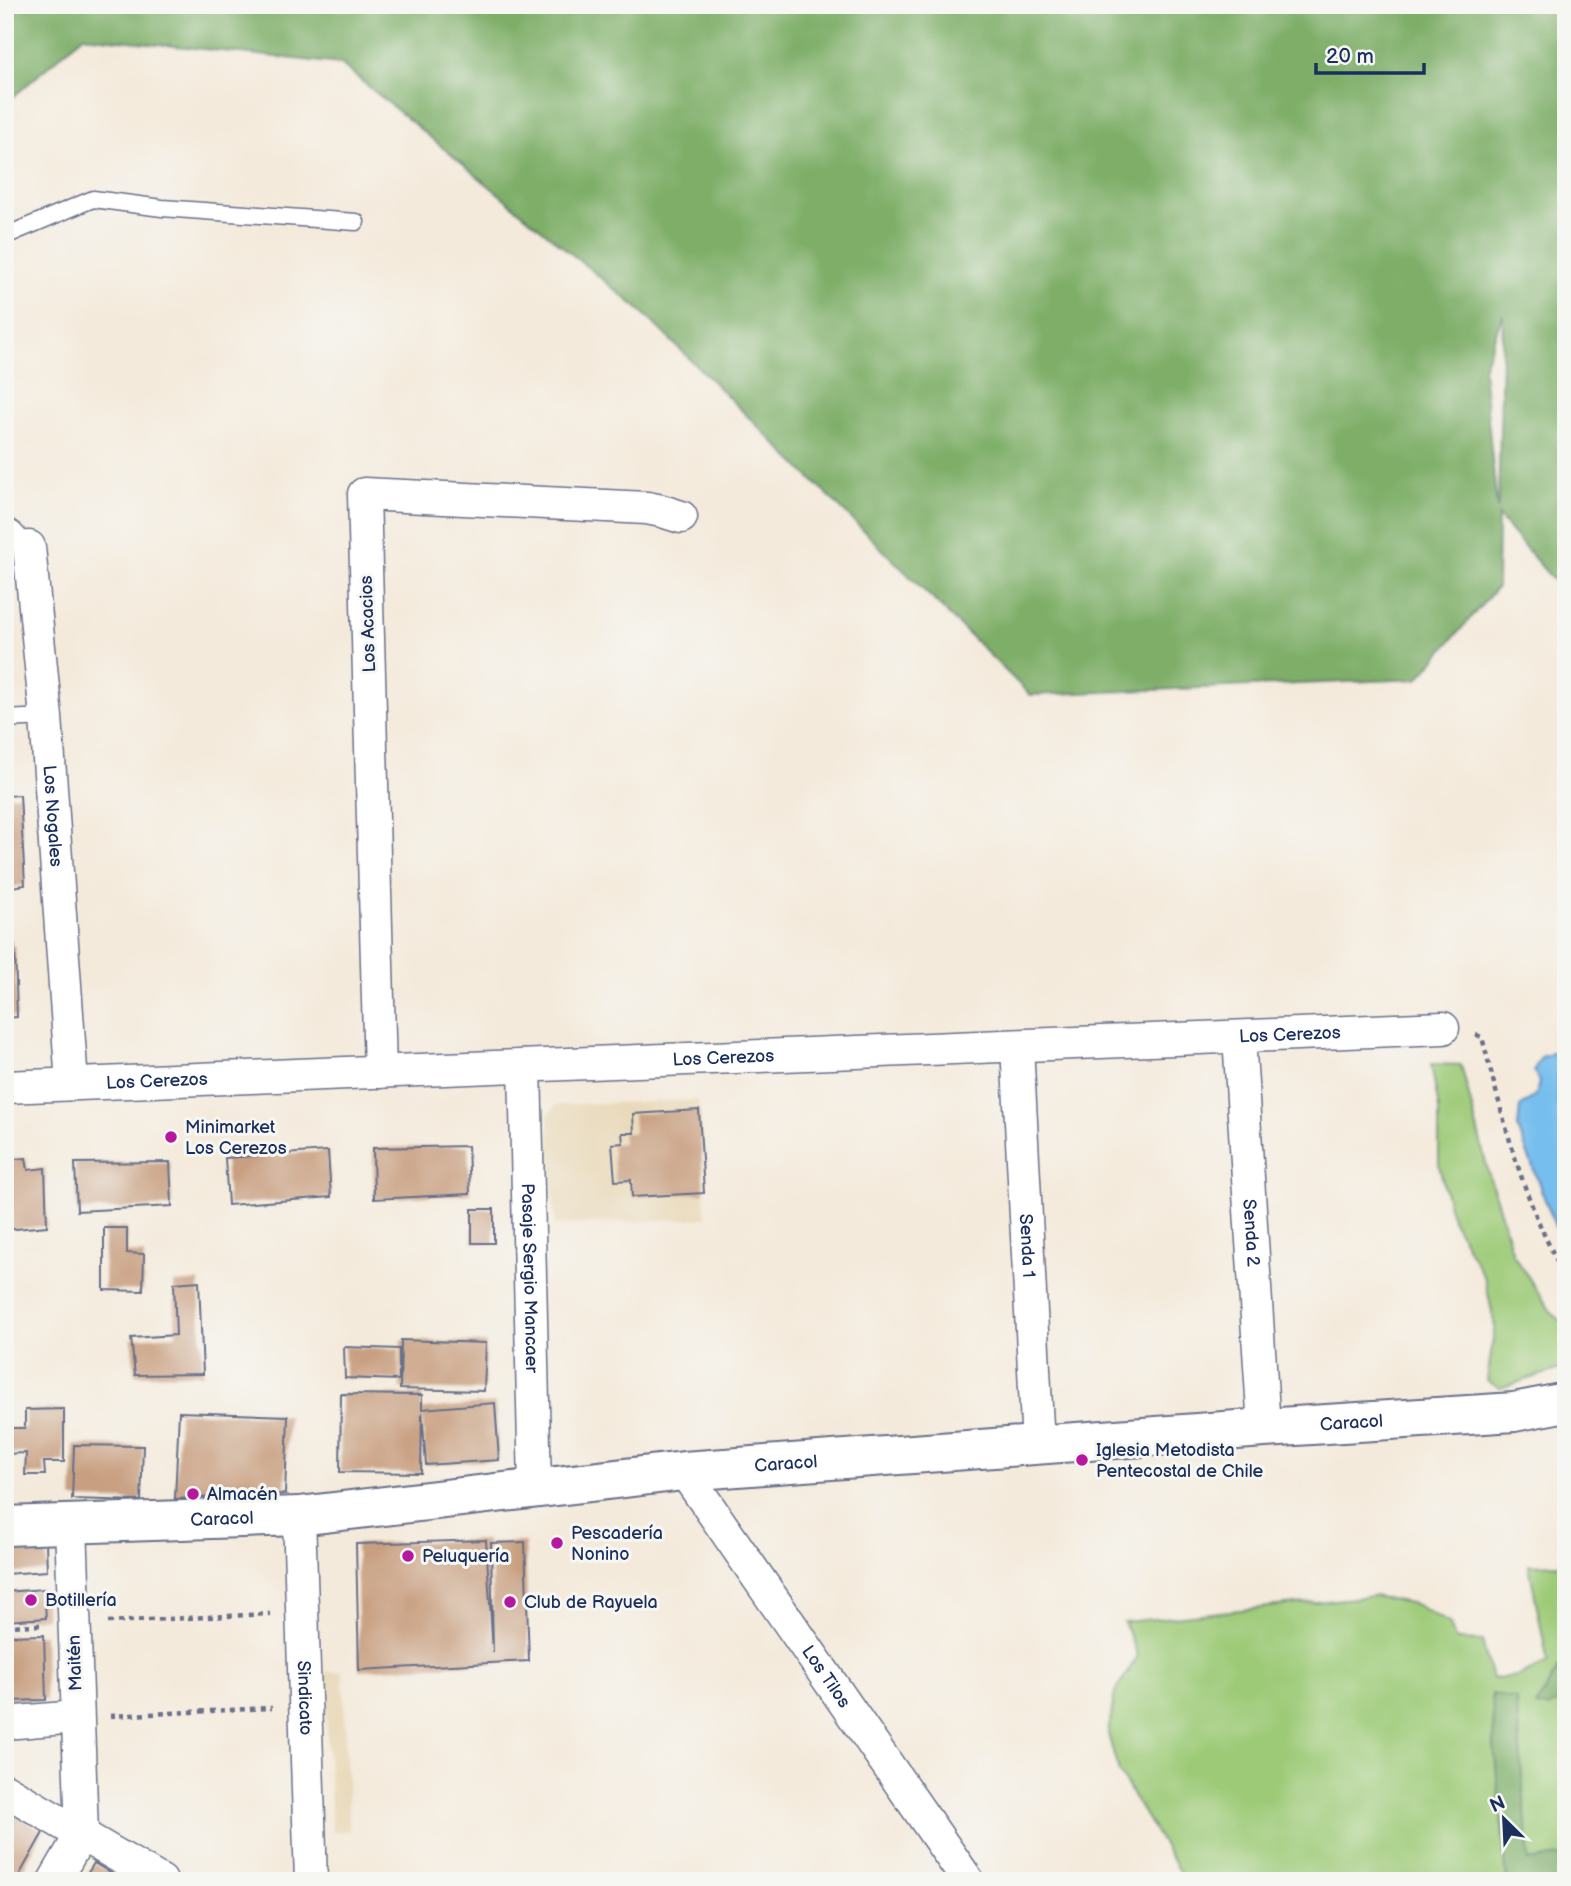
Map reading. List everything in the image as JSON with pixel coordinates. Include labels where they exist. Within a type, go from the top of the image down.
[{"type":"street","name":"Los Acacios","points":[[380,1072],[364,494],[647,508],[681,517]]},
{"type":"street","name":"Los Nogales","points":[[29,547],[46,718],[72,1084]]},
{"type":"street","name":"Los Cerezos","points":[[5,1087],[1443,1028]]},
{"type":"street","name":"Senda 2","points":[[1239,1037],[1264,1427]]},
{"type":"street","name":"Senda 1","points":[[1017,1046],[1038,1445]]},
{"type":"street","name":"Pasaje Sergio Mancaer","points":[[525,1066],[535,1489]]},
{"type":"street","name":"Caracol","points":[[5,1526],[299,1516],[684,1471],[1264,1427],[1494,1413],[1566,1402]]},
{"type":"street","name":"Los Tilos","points":[[684,1471],[968,1881]]},
{"type":"street","name":"Sindicato","points":[[299,1516],[311,1881]]},
{"type":"street","name":"Maitén","points":[[71,1525],[82,1833]]},
{"type":"street","points":[[5,1723],[77,1717]]},
{"type":"street","points":[[5,1790],[161,1881]]},
{"type":"street","points":[[54,1881],[82,1833]]},
{"type":"lane","points":[[5,236],[93,199],[162,208],[356,222]]},
{"type":"lane","points":[[5,525],[29,547]]},
{"type":"lane","points":[[5,719],[46,718]]},
{"type":"path","points":[[1443,1028],[1482,1037],[1509,1141],[1548,1245],[1566,1277]]},
{"type":"path","points":[[5,1626],[270,1614]]},
{"type":"path","points":[[77,1717],[305,1706]]},
{"type":"shaded area","points":[[698,1100],[706,1218],[555,1225],[548,1115],[556,1105]]},
{"type":"shaded area","points":[[343,1671],[349,1831],[332,1832],[324,1672]]},
{"type":"green space","points":[[5,5],[1566,5],[1566,595],[1498,516],[1497,587],[1418,679],[1030,695],[641,311],[341,64],[83,36],[5,104]],"holes":[[[1503,314],[1498,507],[1483,369]]]},
{"type":"green space","points":[[1431,1064],[1461,1065],[1490,1179],[1513,1254],[1552,1313],[1566,1326],[1566,1367],[1500,1388],[1487,1381],[1495,1326],[1485,1279],[1452,1219],[1439,1165],[1439,1109]]},
{"type":"green space","points":[[1566,1564],[1566,1881],[1185,1881],[1119,1772],[1108,1734],[1115,1692],[1138,1656],[1124,1622],[1374,1596],[1415,1604],[1450,1624],[1455,1640],[1482,1641],[1492,1679],[1518,1676],[1548,1663],[1529,1565]]},
{"type":"green space","points":[[1566,1631],[1566,1698],[1548,1708],[1536,1706],[1564,1659]]},
{"type":"green space","points":[[1492,1694],[1516,1699],[1529,1861],[1566,1855],[1566,1881],[1507,1881]]},
{"type":"water","points":[[1566,1038],[1566,1067],[1558,1076],[1558,1102],[1566,1129],[1566,1242],[1555,1226],[1518,1128],[1520,1107],[1536,1095],[1539,1082],[1534,1070],[1541,1057],[1555,1051]]},
{"type":"building","points":[[20,795],[25,885],[5,888],[5,796]]},
{"type":"building","points":[[15,946],[17,1017],[5,1018],[5,948]]},
{"type":"building","points":[[699,1110],[704,1193],[632,1197],[631,1180],[615,1181],[612,1144],[623,1143],[622,1133],[634,1133],[633,1114]]},
{"type":"building","points":[[468,1146],[470,1194],[374,1199],[373,1148]]},
{"type":"building","points":[[328,1151],[331,1197],[228,1205],[225,1158]]},
{"type":"building","points":[[26,1158],[28,1170],[45,1168],[47,1226],[5,1230],[5,1160]]},
{"type":"building","points":[[170,1162],[172,1206],[77,1211],[75,1163]]},
{"type":"building","points":[[472,1209],[494,1209],[494,1243],[472,1243]]},
{"type":"building","points":[[104,1228],[127,1228],[127,1253],[144,1254],[143,1291],[104,1290]]},
{"type":"building","points":[[199,1281],[203,1374],[135,1375],[131,1338],[176,1335],[174,1283]]},
{"type":"building","points":[[401,1340],[486,1343],[484,1391],[400,1389]]},
{"type":"building","points":[[344,1347],[399,1349],[399,1380],[345,1378]]},
{"type":"building","points":[[341,1394],[422,1395],[422,1409],[495,1403],[499,1460],[426,1465],[422,1412],[421,1473],[340,1472]]},
{"type":"building","points":[[64,1409],[64,1462],[44,1462],[45,1475],[25,1475],[26,1453],[5,1454],[5,1428],[25,1428],[25,1410]]},
{"type":"building","points":[[179,1412],[288,1416],[285,1494],[175,1499]]},
{"type":"building","points":[[74,1445],[143,1446],[141,1501],[72,1499]]},
{"type":"building","points":[[486,1540],[493,1652],[491,1543],[525,1542],[529,1661],[359,1670],[356,1544]]},
{"type":"building","points":[[46,1543],[47,1571],[5,1574],[5,1545]]},
{"type":"building","points":[[44,1589],[46,1618],[6,1621],[5,1592]]},
{"type":"building","points":[[44,1635],[46,1700],[5,1701],[5,1636]]},
{"type":"building","points":[[12,1813],[44,1831],[16,1881],[5,1881],[5,1825]]},
{"type":"building","points":[[94,1863],[124,1881],[83,1881]]},
{"type":"place","name":"Minimarket Los Cerezos","points":[[171,1137]]},
{"type":"place","name":"Iglesia Metodista Pentecostal de Chile","points":[[1082,1460]]},
{"type":"place","name":"Almacén","points":[[193,1494]]},
{"type":"place","name":"Pescadería Nonino","points":[[557,1543]]},
{"type":"place","name":"Peluquería","points":[[408,1556]]},
{"type":"place","name":"Botillería","points":[[31,1600]]},
{"type":"place","name":"Club de Rayuela","points":[[510,1602]]}]
